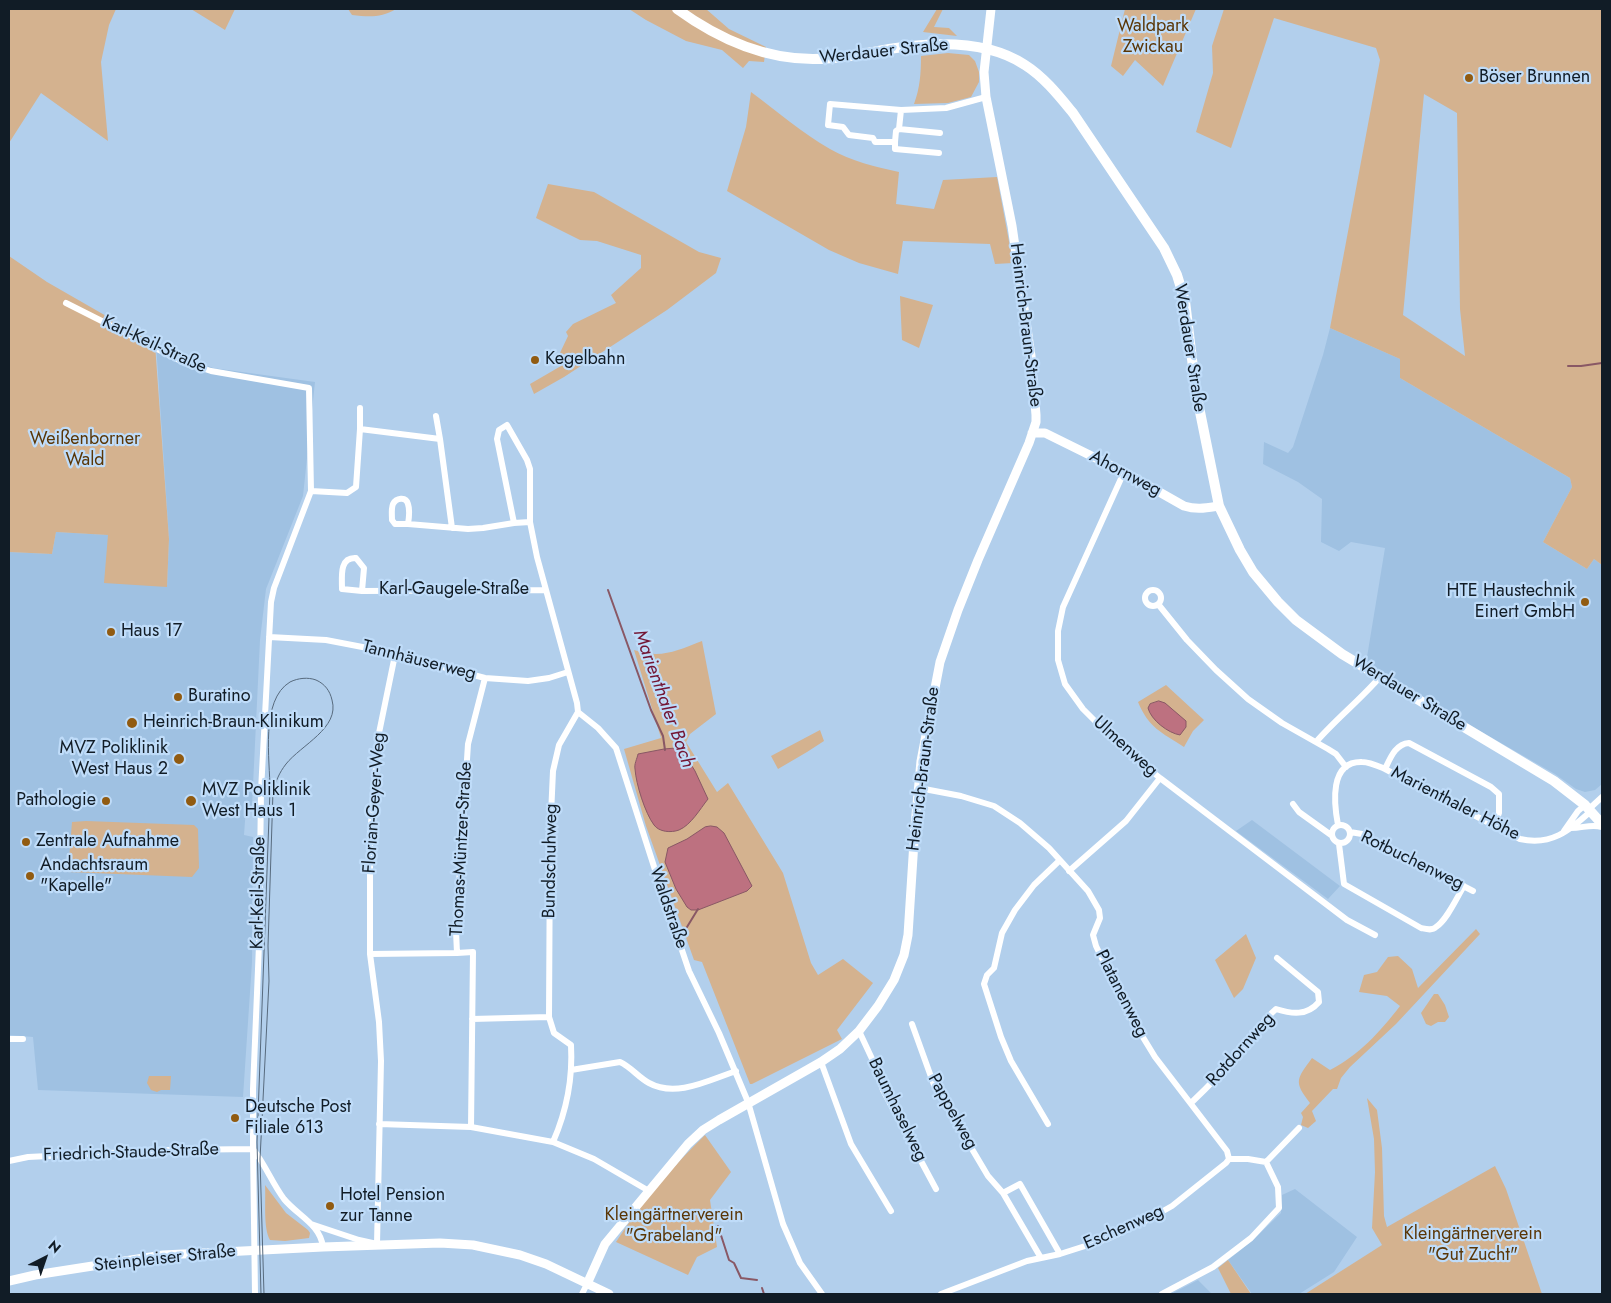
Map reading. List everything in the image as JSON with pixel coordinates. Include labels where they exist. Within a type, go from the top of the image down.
[{"type":"main road","name":"Werdauer Straße","points":[[677,9],[723,38],[756,51],[776,56],[812,59],[833,58],[920,46],[958,45],[986,48],[1024,64],[1036,73],[1061,98],[1089,136],[1164,248],[1177,275],[1185,301],[1198,400],[1220,506],[1253,572],[1296,620],[1342,654],[1509,752],[1554,781],[1588,808],[1602,826]]},
{"type":"street","name":"Heinrich-Braun-Straße","points":[[587,1284],[605,1244],[688,1144],[703,1130],[748,1102],[821,1062],[840,1049],[859,1031],[878,1006],[894,980],[904,955],[908,935],[914,826],[923,752],[940,662],[958,610],[1030,443],[1036,415],[1026,311],[1012,226],[986,97],[984,72],[991,9]]},
{"type":"street","points":[[896,142],[875,142],[873,138],[849,136],[843,127],[828,125],[830,104],[901,110],[946,108],[986,97]]},
{"type":"street","points":[[901,110],[899,129],[896,131],[895,149],[939,153]]},
{"type":"street","points":[[899,129],[940,133]]},
{"type":"street","name":"Karl-Keil-Straße","points":[[66,303],[183,362],[211,372],[309,388],[311,491],[274,588],[271,602],[262,791],[253,1149],[256,1294]]},
{"type":"street","points":[[311,491],[347,493],[356,487],[360,408]]},
{"type":"street","points":[[436,416],[452,528]]},
{"type":"street","points":[[514,523],[496,439],[499,430],[508,425],[528,460],[530,469],[530,522],[537,557],[578,712]]},
{"type":"street","points":[[360,429],[440,439]]},
{"type":"street","name":"Ahornweg","points":[[1032,433],[1045,433],[1124,472],[1184,506],[1204,509],[1220,506]]},
{"type":"street","name":"Ulmenweg","points":[[1124,472],[1063,607],[1058,631],[1058,660],[1066,684],[1083,709],[1117,743],[1160,778],[1341,916],[1375,935]]},
{"type":"street","points":[[408,524],[452,528],[483,528],[530,522]]},
{"type":"street","name":"Karl-Gaugele-Straße","points":[[362,591],[364,568],[356,558],[346,560],[343,566],[342,589],[362,591],[546,590]]},
{"type":"street","points":[[1158,604],[1187,640],[1248,699],[1282,723],[1336,754],[1346,767],[1335,785],[1338,825],[1331,835]]},
{"type":"street","name":"Tannhäuserweg","points":[[269,637],[326,640],[396,655],[485,678],[528,681],[549,678],[568,672]]},
{"type":"street","name":"Florian-Geyer-Weg","points":[[377,1244],[381,1061],[379,1022],[370,954],[371,825],[379,733],[396,655]]},
{"type":"street","points":[[1316,742],[1380,677]]},
{"type":"street","name":"Thomas-Müntzer-Straße","points":[[470,1127],[473,952],[457,953],[456,931],[468,744],[485,678]]},
{"type":"street","name":"Bundschuhweg","points":[[553,1142],[568,1102],[571,1045],[554,1033],[549,1017],[550,837],[553,771],[559,745],[578,712]]},
{"type":"street","name":"Waldstraße","points":[[578,712],[598,728],[616,748],[689,971],[720,1033],[748,1102],[783,1224],[800,1263],[822,1294]]},
{"type":"street","points":[[1385,769],[1394,751],[1403,743],[1419,748],[1491,787],[1499,794],[1499,813],[1494,826]]},
{"type":"street","name":"Marienthaler Höhe","points":[[1346,767],[1354,763],[1363,762],[1385,769],[1520,839],[1531,842],[1548,840],[1571,828],[1588,808]]},
{"type":"street","points":[[1069,871],[1126,821],[1160,778]]},
{"type":"street","name":"Platanenweg","points":[[919,788],[961,796],[994,806],[1020,822],[1049,848],[1088,891],[1099,910],[1100,918],[1093,935],[1096,946],[1130,1016],[1155,1057],[1227,1151],[1229,1159]]},
{"type":"street","points":[[1564,832],[1578,810],[1588,808],[1602,797]]},
{"type":"street","points":[[1293,804],[1299,812],[1331,835],[1340,844],[1344,884],[1421,928],[1429,930],[1436,928],[1464,886]]},
{"type":"street","points":[[1338,825],[1346,826],[1350,832],[1349,838],[1340,844]]},
{"type":"street","name":"Marienthaler Höhe","points":[[1571,828],[1594,825],[1602,826]]},
{"type":"street","name":"Rotbuchenweg","points":[[1350,832],[1362,834],[1473,891]]},
{"type":"street","points":[[1048,1124],[1011,1061],[984,984],[987,975],[994,968],[1002,933],[1015,910],[1034,885],[1059,861]]},
{"type":"street","points":[[370,954],[457,953]]},
{"type":"street","name":"Rotdornweg","points":[[1191,1103],[1221,1075],[1254,1036],[1268,1016],[1276,1009],[1288,1013],[1304,1013],[1313,1009],[1319,1002],[1318,992],[1277,958]]},
{"type":"street","points":[[472,1019],[549,1017]]},
{"type":"street","name":"Pappelweg","points":[[912,1024],[934,1085],[988,1176],[1003,1193],[1041,1258]]},
{"type":"street","name":"Baumhaselweg","points":[[859,1031],[874,1063],[883,1090],[936,1189]]},
{"type":"street","points":[[9,1039],[23,1039]]},
{"type":"street","points":[[571,1070],[620,1062],[651,1084],[664,1088],[679,1089],[736,1071]]},
{"type":"street","points":[[821,1062],[851,1144],[891,1211]]},
{"type":"street","points":[[379,1124],[470,1127],[553,1142],[600,1161],[649,1191]]},
{"type":"street","points":[[1266,1162],[1299,1128]]},
{"type":"street","points":[[253,1149],[286,1200],[317,1228],[322,1238],[323,1246],[440,1243],[494,1248],[541,1263],[609,1294]]},
{"type":"street","name":"Friedrich-Staude-Straße","points":[[9,1161],[28,1157],[170,1150],[253,1149]]},
{"type":"street","points":[[1229,1159],[1248,1159],[1266,1162]]},
{"type":"street","name":"Eschenweg","points":[[941,1294],[984,1276],[1107,1239],[1172,1206],[1229,1159]]},
{"type":"street","points":[[1162,1294],[1213,1267],[1250,1238],[1279,1208],[1278,1188],[1266,1162]]},
{"type":"street","points":[[1003,1193],[1020,1184],[1060,1254]]},
{"type":"street","points":[[311,1224],[358,1240],[377,1244]]},
{"type":"street","name":"Steinpleiser Straße","points":[[9,1282],[35,1275],[153,1256],[323,1246]]},
{"type":"street","points":[[582,1294],[587,1284]]},
{"type":"shaded area","points":[[1330,328],[1400,359],[1400,378],[1570,478],[1572,487],[1543,542],[1587,569],[1594,559],[1602,565],[1602,784],[1595,790],[1585,792],[1576,789],[1555,774],[1367,665],[1385,548],[1351,542],[1339,551],[1321,542],[1322,499],[1298,482],[1263,464],[1264,442],[1288,453],[1293,447]]},
{"type":"shaded area","name":"Heinrich-Braun-Klinikum","points":[[156,344],[213,368],[315,382],[303,496],[266,589],[260,640],[252,806],[246,807],[244,835],[253,837],[252,962],[243,1097],[38,1090],[33,1037],[9,1035],[9,552],[52,554],[56,532],[109,535],[167,587],[169,539]]},
{"type":"shaded area","points":[[1159,701],[1165,703],[1186,721],[1186,727],[1180,735],[1170,732],[1150,713],[1148,708],[1150,704]]},
{"type":"shaded area","points":[[681,748],[695,771],[708,799],[683,828],[669,832],[656,827],[647,813],[637,782],[635,763],[638,754]]},
{"type":"shaded area","points":[[1252,820],[1340,886],[1328,899],[1236,831]]},
{"type":"shaded area","points":[[705,827],[717,827],[724,833],[752,886],[747,891],[698,910],[691,910],[687,907],[676,889],[665,862],[668,848],[687,839]]},
{"type":"shaded area","points":[[1295,1189],[1357,1237],[1334,1272],[1299,1294],[1252,1294],[1228,1260],[1253,1240],[1281,1213],[1282,1195]]},
{"type":"shaded area","points":[[1198,1280],[1212,1294],[1171,1294]]},
{"type":"green space","points":[[9,9],[116,9],[109,25],[101,62],[108,141],[41,93],[9,143]]},
{"type":"green space","points":[[191,9],[235,9],[225,30]]},
{"type":"green space","points":[[348,9],[396,9],[385,14],[369,16],[352,15]]},
{"type":"green space","points":[[629,9],[706,9],[729,29],[766,47],[764,62],[749,61],[743,68],[722,50],[686,41]]},
{"type":"green space","points":[[937,9],[943,9],[934,27],[949,28],[957,36],[923,32]]},
{"type":"green space","name":"Waldpark Zwickau","points":[[1125,9],[1196,9],[1163,86],[1135,60],[1123,76],[1111,66]]},
{"type":"green space","points":[[1224,9],[1602,9],[1602,565],[1594,559],[1587,569],[1543,542],[1572,487],[1570,478],[1400,378],[1400,359],[1330,328],[1380,60],[1376,48],[1274,18],[1231,148],[1196,132],[1213,73],[1212,46]],"holes":[[[1424,94],[1457,113],[1460,309],[1465,356],[1403,315]]]},
{"type":"green space","points":[[948,53],[969,55],[975,61],[979,72],[979,82],[971,97],[948,103],[914,104],[920,80],[921,56]]},
{"type":"green space","points":[[751,92],[830,149],[873,166],[899,172],[896,204],[934,209],[943,180],[997,177],[1013,263],[995,264],[990,244],[903,241],[898,274],[859,263],[829,250],[727,191],[746,127]]},
{"type":"green space","points":[[548,184],[594,192],[699,252],[721,258],[716,273],[667,310],[564,377],[534,394],[530,384],[561,366],[559,355],[568,336],[566,332],[573,324],[616,303],[611,295],[641,268],[641,255],[597,241],[580,240],[536,218]]},
{"type":"green space","name":"Weißenborner Wald","points":[[9,256],[47,282],[155,344],[169,539],[167,587],[104,583],[108,535],[56,532],[52,554],[9,552]]},
{"type":"green space","points":[[900,296],[933,305],[919,348],[902,340]]},
{"type":"green space","points":[[702,641],[716,714],[690,734],[686,742],[717,792],[728,783],[783,873],[811,963],[818,975],[843,959],[873,983],[837,1030],[842,1039],[752,1084],[750,1084],[702,962],[694,960],[646,826],[624,749],[661,738],[634,650],[644,653],[661,654],[676,651]]},
{"type":"green space","points":[[1166,685],[1204,720],[1193,731],[1184,747],[1156,729],[1142,711],[1138,702]]},
{"type":"green space","points":[[820,730],[824,741],[778,769],[771,756]]},
{"type":"green space","points":[[72,822],[194,825],[198,829],[199,868],[192,877],[68,872]]},
{"type":"green space","points":[[1476,929],[1480,934],[1396,1024],[1350,1067],[1341,1078],[1337,1089],[1333,1089],[1312,1111],[1316,1121],[1308,1128],[1301,1125],[1303,1117],[1301,1113],[1310,1103],[1301,1090],[1299,1080],[1312,1058],[1330,1070],[1350,1058],[1368,1042],[1400,1006],[1387,996],[1359,992],[1364,975],[1377,972],[1388,957],[1398,956],[1412,969],[1418,988]]},
{"type":"green space","points":[[1246,934],[1256,958],[1243,989],[1234,998],[1215,960]]},
{"type":"green space","points":[[1434,994],[1438,994],[1445,1005],[1449,1017],[1445,1022],[1438,1022],[1431,1026],[1426,1024],[1421,1013]]},
{"type":"green space","points":[[149,1076],[171,1076],[170,1090],[157,1092],[151,1090],[147,1083]]},
{"type":"green space","name":"Kleingärtnerverein \"Gut Zucht\"","points":[[1367,1098],[1377,1110],[1382,1148],[1384,1216],[1387,1227],[1495,1166],[1506,1189],[1542,1294],[1305,1294],[1382,1245],[1372,1228],[1375,1172],[1374,1139]]},
{"type":"green space","name":"Kleingärtnerverein \"Grabeland\"","points":[[705,1135],[731,1172],[710,1200],[717,1247],[697,1257],[688,1275],[616,1242],[658,1186]]},
{"type":"green space","points":[[265,1185],[286,1213],[308,1230],[310,1233],[309,1238],[285,1241],[270,1240],[266,1221]]},
{"type":"green space","points":[[1228,1260],[1251,1294],[1231,1294],[1218,1268]]},
{"type":"waterway","points":[[1568,366],[1602,363]]},
{"type":"waterway","name":"Marienthaler Bach","points":[[608,590],[651,710],[663,736],[665,750]]},
{"type":"waterway","name":"Marienthaler Bach","points":[[687,927],[698,909]]},
{"type":"waterway","name":"Marienthaler Bach","points":[[718,1226],[729,1260],[734,1263],[741,1278],[757,1280]]},
{"type":"waterway","name":"Marienthaler Bach","points":[[762,1288],[764,1294]]},
{"type":"tram line","points":[[261,1294],[257,1142],[270,790],[268,747],[270,716],[274,702],[290,682],[310,678],[327,688],[332,700],[333,710],[325,728],[286,764],[278,777],[273,791],[268,946],[269,981],[260,1159],[264,1294]]},
{"type":"place","name":"Böser Brunnen","points":[[1469,78]]},
{"type":"place","name":"Kegelbahn","points":[[535,360]]},
{"type":"place","name":"HTE Haustechnik Einert GmbH","points":[[1585,602]]},
{"type":"place","name":"Haus 17","points":[[111,632]]},
{"type":"place","name":"Buratino","points":[[178,697]]},
{"type":"place","name":"Heinrich-Braun-Klinikum","points":[[132,723]]},
{"type":"place","name":"MVZ Poliklinik West Haus 2","points":[[179,759]]},
{"type":"place","name":"Pathologie","points":[[106,801]]},
{"type":"place","name":"MVZ Poliklinik West Haus 1","points":[[191,801]]},
{"type":"place","name":"Zentrale Aufnahme","points":[[26,842]]},
{"type":"place","name":"Andachtsraum \"Kapelle\"","points":[[30,876]]},
{"type":"place","name":"Deutsche Post Filiale 613","points":[[235,1118]]},
{"type":"place","name":"Hotel Pension zur Tanne","points":[[330,1206]]}]
